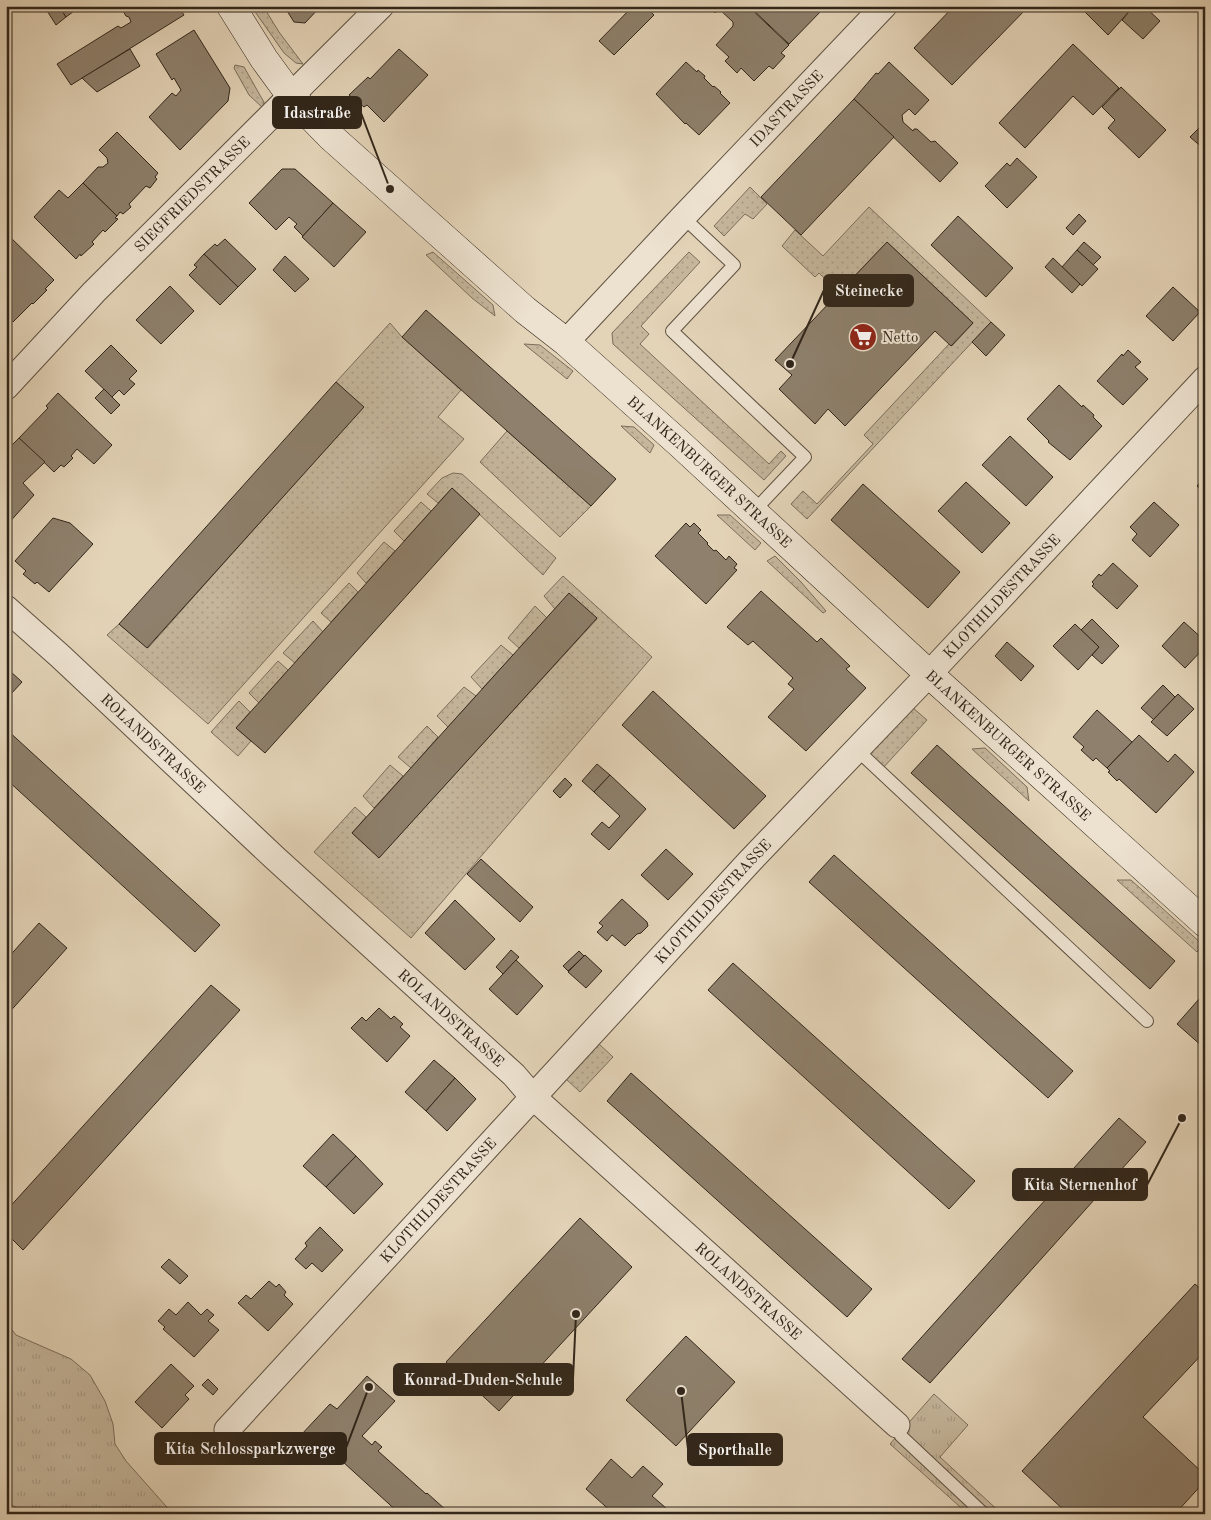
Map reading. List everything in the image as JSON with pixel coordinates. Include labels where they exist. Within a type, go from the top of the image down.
[{"type":"main road","name":"BLANKENBURGER STRASSE","points":[[231,6],[264,59],[291,96],[330,136],[525,310],[566,342],[680,444],[929,674],[1205,923]]},
{"type":"street","name":"SIEGFRIEDSTRASSE","points":[[6,387],[94,292],[381,6]]},
{"type":"street","name":"IDASTRASSE","points":[[566,342],[884,6]]},
{"type":"street","name":"KLOTHILDESTRASSE","points":[[227,1430],[750,860],[929,674],[1205,379]]},
{"type":"street","name":"ROLANDSTRASSE","points":[[6,608],[60,656],[276,859],[514,1075],[532,1096],[897,1425]]},
{"type":"lane","points":[[683,217],[734,265],[672,331],[805,457],[753,512]]},
{"type":"lane","points":[[856,749],[1147,1022]]},
{"type":"lane","points":[[897,1425],[901,1436],[984,1514]]},
{"type":"green space","points":[[251,6],[263,6],[279,32],[303,64],[296,63],[284,53]]},
{"type":"green space","points":[[235,65],[244,67],[264,102],[263,108],[249,95],[234,68]]},
{"type":"green space","points":[[750,187],[767,204],[753,219],[745,214],[724,236],[714,226]]},
{"type":"green space","points":[[869,207],[991,322],[807,519],[791,504],[803,491],[817,504],[873,444],[864,435],[949,344],[952,346],[973,323],[887,242],[839,292],[819,273],[815,277],[782,246],[795,230],[823,256]]},
{"type":"green space","points":[[433,252],[493,305],[495,316],[472,298],[426,255]]},
{"type":"green space","points":[[689,252],[700,262],[641,326],[649,334],[640,344],[769,464],[781,451],[786,456],[764,480],[613,344],[612,333]]},
{"type":"green space","points":[[390,323],[402,337],[461,390],[438,417],[464,439],[208,724],[107,635],[119,624],[148,648],[363,407],[336,382]]},
{"type":"green space","points":[[524,344],[540,345],[573,371],[567,379]]},
{"type":"green space","points":[[621,426],[634,427],[654,445],[650,453]]},
{"type":"green space","points":[[507,431],[591,506],[560,537],[480,462]]},
{"type":"green space","points":[[453,473],[462,474],[556,558],[543,575],[452,488],[438,503],[427,494],[442,478]]},
{"type":"green space","points":[[421,502],[431,511],[404,541],[394,531]]},
{"type":"green space","points":[[717,515],[730,515],[761,543],[755,550]]},
{"type":"green space","points":[[384,542],[395,551],[366,583],[357,573]]},
{"type":"green space","points":[[775,556],[826,611],[823,613],[767,561]]},
{"type":"green space","points":[[563,576],[652,657],[411,938],[314,852],[355,807],[366,817],[352,833],[379,857],[597,619],[555,609],[544,596]]},
{"type":"green space","points":[[349,583],[358,592],[331,622],[321,613]]},
{"type":"green space","points":[[535,606],[547,618],[519,648],[508,638]]},
{"type":"green space","points":[[313,621],[323,632],[295,663],[283,653]]},
{"type":"green space","points":[[501,645],[513,655],[482,689],[471,677]]},
{"type":"green space","points":[[278,661],[288,670],[259,703],[249,693]]},
{"type":"green space","points":[[464,687],[476,696],[448,727],[437,716]]},
{"type":"green space","points":[[239,701],[250,712],[236,728],[251,741],[238,756],[211,732]]},
{"type":"green space","points":[[912,707],[927,720],[882,769],[867,755]]},
{"type":"green space","points":[[427,726],[438,737],[411,768],[398,757]]},
{"type":"green space","points":[[985,748],[1027,787],[1029,801],[972,749]]},
{"type":"green space","points":[[390,765],[403,776],[374,808],[363,796]]},
{"type":"green space","points":[[1117,880],[1131,880],[1203,945],[1197,952]]},
{"type":"green space","points":[[598,1043],[613,1057],[580,1092],[565,1078]]},
{"type":"green space","points":[[6,1322],[16,1335],[71,1359],[90,1375],[105,1401],[113,1424],[115,1444],[126,1461],[173,1514],[26,1514],[6,1501]]},
{"type":"green space","points":[[934,1394],[968,1425],[940,1457],[1002,1514],[968,1514],[890,1444]]},
{"type":"building","points":[[44,6],[59,6],[66,17],[56,25]]},
{"type":"building","points":[[59,6],[81,6],[66,17]]},
{"type":"building","points":[[120,6],[178,6],[184,15],[71,85],[57,64],[118,26],[121,28],[131,22]]},
{"type":"building","points":[[284,6],[321,6],[305,23],[294,22]]},
{"type":"building","points":[[633,6],[645,6],[654,15],[614,55],[599,41]]},
{"type":"building","points":[[708,6],[748,6],[789,45],[781,53],[785,56],[773,69],[769,66],[754,81],[741,68],[737,73],[725,61],[729,57],[716,45],[733,26],[733,22],[719,9],[715,13]]},
{"type":"building","points":[[749,6],[823,6],[824,8],[789,44]]},
{"type":"building","points":[[954,6],[1029,6],[952,85],[914,48]]},
{"type":"building","points":[[1089,6],[1134,6],[1108,35],[1084,11]]},
{"type":"building","points":[[1134,6],[1144,6],[1160,21],[1143,39],[1122,20]]},
{"type":"building","points":[[194,30],[230,88],[228,101],[180,150],[149,117],[172,93],[176,96],[181,90],[174,78],[172,80],[156,54]]},
{"type":"building","points":[[1073,44],[1119,88],[1093,115],[1073,96],[1025,148],[999,123]]},
{"type":"building","points":[[130,49],[140,66],[97,92],[82,78]]},
{"type":"building","points":[[399,49],[428,75],[384,122],[367,105],[364,107],[349,95],[368,77],[370,79]]},
{"type":"building","points":[[686,62],[697,72],[698,70],[705,76],[704,78],[721,92],[730,103],[699,135],[685,124],[656,94]]},
{"type":"building","points":[[889,62],[929,100],[915,115],[909,109],[902,115],[903,122],[913,131],[917,129],[931,142],[935,141],[958,163],[940,182],[854,99],[876,73],[878,74]]},
{"type":"building","points":[[1121,87],[1166,130],[1139,158],[1108,128],[1115,120],[1102,107]]},
{"type":"building","points":[[854,99],[894,137],[801,235],[761,197]]},
{"type":"building","points":[[1201,126],[1205,129],[1205,150],[1190,137]]},
{"type":"building","points":[[117,132],[158,173],[155,177],[157,179],[150,188],[146,186],[129,204],[131,207],[123,214],[120,212],[117,216],[83,183],[98,167],[103,167],[108,163],[107,158],[99,150]]},
{"type":"building","points":[[1017,158],[1037,177],[1007,208],[985,186],[1007,163],[1010,166]]},
{"type":"building","points":[[282,169],[295,169],[333,203],[303,236],[294,227],[297,224],[289,217],[276,230],[249,203]]},
{"type":"building","points":[[83,183],[118,219],[105,232],[103,230],[92,242],[94,244],[76,259],[34,217],[59,190],[68,198]]},
{"type":"building","points":[[333,203],[366,232],[334,267],[302,237]]},
{"type":"building","points":[[1079,214],[1086,221],[1073,235],[1066,228]]},
{"type":"building","points":[[958,216],[1013,268],[986,297],[931,245]]},
{"type":"building","points":[[6,233],[54,280],[45,289],[47,290],[13,322],[6,315]]},
{"type":"building","points":[[225,239],[256,269],[238,287],[204,254],[215,244],[217,246]]},
{"type":"building","name":"Netto","points":[[887,242],[973,323],[951,346],[935,331],[845,426],[828,409],[815,424],[779,389],[792,375],[775,360]]},
{"type":"building","points":[[1084,242],[1101,257],[1093,265],[1077,250]]},
{"type":"building","points":[[1077,250],[1098,269],[1082,286],[1062,267]]},
{"type":"building","points":[[204,254],[238,287],[220,305],[189,275],[197,267],[194,265]]},
{"type":"building","points":[[285,256],[309,279],[295,292],[273,270]]},
{"type":"building","points":[[1053,258],[1080,284],[1072,293],[1045,267]]},
{"type":"building","points":[[170,286],[194,311],[161,344],[136,320]]},
{"type":"building","points":[[1173,287],[1200,312],[1173,341],[1146,316]]},
{"type":"building","points":[[426,310],[616,479],[591,506],[402,337]]},
{"type":"building","points":[[991,322],[1005,335],[986,356],[972,342]]},
{"type":"building","points":[[111,345],[137,371],[129,379],[135,384],[124,395],[119,390],[112,397],[85,371]]},
{"type":"building","points":[[1128,350],[1141,362],[1135,367],[1148,379],[1123,405],[1097,381]]},
{"type":"building","points":[[336,382],[364,407],[147,648],[119,624]]},
{"type":"building","points":[[1059,385],[1082,407],[1083,405],[1094,415],[1093,417],[1102,426],[1070,460],[1048,442],[1027,419]]},
{"type":"building","points":[[104,389],[120,405],[111,414],[95,398]]},
{"type":"building","points":[[58,393],[112,445],[94,464],[77,449],[71,456],[73,458],[64,467],[61,465],[54,472],[19,438],[48,408],[46,406]]},
{"type":"building","points":[[1010,436],[1053,477],[1026,506],[982,465]]},
{"type":"building","points":[[19,438],[45,462],[23,483],[34,495],[6,526],[6,451]]},
{"type":"building","points":[[1205,477],[1205,493],[1197,486]]},
{"type":"building","points":[[966,482],[1010,523],[982,553],[938,511]]},
{"type":"building","points":[[863,484],[960,572],[928,608],[831,520]]},
{"type":"building","points":[[452,488],[480,514],[265,753],[236,728]]},
{"type":"building","points":[[1154,502],[1179,525],[1150,557],[1132,540],[1137,534],[1130,527]]},
{"type":"building","points":[[53,518],[70,523],[93,544],[49,592],[23,574],[26,571],[15,561]]},
{"type":"building","points":[[686,523],[690,527],[694,523],[701,530],[698,533],[714,551],[716,550],[726,560],[729,556],[737,564],[734,568],[737,570],[706,604],[655,556]]},
{"type":"building","points":[[1113,563],[1138,586],[1117,609],[1092,586],[1094,584],[1092,582],[1099,574],[1101,576]]},
{"type":"building","points":[[761,591],[817,642],[821,638],[850,666],[846,669],[866,688],[806,751],[768,717],[794,689],[788,684],[793,678],[753,641],[748,645],[727,627]]},
{"type":"building","points":[[569,593],[597,618],[379,858],[352,833]]},
{"type":"building","points":[[1092,619],[1119,646],[1102,664],[1092,655],[1099,647],[1081,630]]},
{"type":"building","points":[[1184,622],[1205,641],[1205,647],[1185,668],[1162,646]]},
{"type":"building","points":[[1075,624],[1099,647],[1078,670],[1053,646]]},
{"type":"building","points":[[1007,642],[1034,666],[1021,681],[995,656]]},
{"type":"building","points":[[10,671],[22,682],[10,695],[6,692],[6,675]]},
{"type":"building","points":[[1163,685],[1175,697],[1154,720],[1141,708]]},
{"type":"building","points":[[653,691],[766,796],[734,829],[622,725]]},
{"type":"building","points":[[1178,694],[1194,709],[1167,736],[1151,722]]},
{"type":"building","points":[[1097,710],[1132,742],[1107,768],[1096,758],[1093,761],[1081,750],[1084,747],[1073,737]]},
{"type":"building","points":[[6,729],[220,925],[195,952],[6,779]]},
{"type":"building","points":[[1139,735],[1168,762],[1175,754],[1194,772],[1156,813],[1119,779],[1117,781],[1108,772],[1110,771],[1107,768]]},
{"type":"building","points":[[937,745],[1175,961],[1150,989],[911,773]]},
{"type":"building","points":[[597,764],[610,775],[594,792],[582,781]]},
{"type":"building","points":[[610,775],[646,809],[609,850],[591,834],[602,822],[609,828],[620,816],[594,792]]},
{"type":"building","points":[[565,778],[572,785],[560,798],[553,791]]},
{"type":"building","points":[[666,849],[693,874],[668,900],[641,875]]},
{"type":"building","points":[[834,855],[1073,1071],[1048,1098],[809,882]]},
{"type":"building","points":[[481,859],[533,907],[520,922],[467,874]]},
{"type":"building","points":[[622,899],[647,922],[648,926],[625,946],[612,935],[607,941],[597,932],[603,926],[599,923]]},
{"type":"building","points":[[455,900],[495,939],[465,970],[425,933]]},
{"type":"building","points":[[39,923],[67,948],[6,1016],[6,960]]},
{"type":"building","points":[[511,950],[519,957],[503,974],[496,967]]},
{"type":"building","points":[[579,951],[584,956],[568,971],[563,966]]},
{"type":"building","points":[[585,955],[602,971],[586,988],[568,972]]},
{"type":"building","points":[[516,960],[543,986],[517,1015],[489,989]]},
{"type":"building","points":[[733,963],[975,1181],[949,1209],[708,990]]},
{"type":"building","points":[[211,985],[240,1010],[23,1250],[6,1233],[6,1211]]},
{"type":"building","points":[[1199,999],[1205,1005],[1205,1053],[1201,1050],[1203,1047],[1177,1024]]},
{"type":"building","points":[[379,1008],[391,1019],[394,1016],[403,1024],[400,1027],[410,1036],[387,1062],[351,1028],[362,1017],[366,1021]]},
{"type":"building","points":[[434,1060],[455,1078],[426,1111],[405,1092]]},
{"type":"building","points":[[631,1073],[872,1289],[847,1317],[607,1101]]},
{"type":"building","points":[[455,1078],[476,1099],[447,1131],[426,1111]]},
{"type":"building","points":[[1119,1118],[1146,1142],[930,1383],[902,1359]]},
{"type":"building","points":[[333,1134],[356,1156],[326,1187],[303,1166]]},
{"type":"building","points":[[356,1156],[383,1184],[354,1214],[326,1187]]},
{"type":"building","points":[[580,1218],[632,1267],[499,1411],[446,1362]]},
{"type":"building","points":[[320,1227],[343,1250],[322,1272],[312,1263],[306,1269],[295,1259],[307,1246],[305,1243]]},
{"type":"building","points":[[169,1259],[188,1276],[180,1284],[161,1267]]},
{"type":"building","points":[[269,1281],[276,1287],[279,1284],[286,1292],[284,1295],[293,1304],[268,1331],[238,1303],[246,1295],[251,1299]]},
{"type":"building","points":[[1195,1284],[1205,1293],[1205,1351],[1143,1417],[1205,1475],[1205,1481],[1175,1514],[1068,1514],[1022,1471]]},
{"type":"building","points":[[188,1302],[201,1315],[207,1309],[214,1315],[208,1321],[219,1330],[194,1357],[163,1329],[165,1327],[158,1321],[169,1309],[176,1315]]},
{"type":"building","points":[[686,1336],[735,1382],[676,1446],[626,1400]]},
{"type":"building","points":[[171,1364],[194,1386],[185,1395],[189,1399],[162,1428],[135,1402]]},
{"type":"building","points":[[367,1376],[395,1401],[362,1436],[372,1445],[375,1441],[382,1447],[378,1451],[446,1510],[442,1514],[400,1514],[320,1441],[314,1447],[301,1435],[330,1404],[337,1409]]},
{"type":"building","points":[[208,1379],[218,1389],[213,1395],[202,1385]]},
{"type":"building","points":[[611,1459],[632,1478],[643,1466],[663,1484],[652,1496],[673,1514],[614,1514],[586,1489]]},
{"type":"place","name":"Idastraße","points":[[390,189]]},
{"type":"place","name":"Netto","points":[[863,337]]},
{"type":"place","name":"Steinecke","points":[[790,364]]},
{"type":"place","name":"Kita Sternenhof","points":[[1182,1118]]},
{"type":"place","name":"Konrad-Duden-Schule","points":[[576,1314]]},
{"type":"place","name":"Kita Schlossparkzwerge","points":[[369,1387]]},
{"type":"place","name":"Sporthalle","points":[[681,1391]]}]
